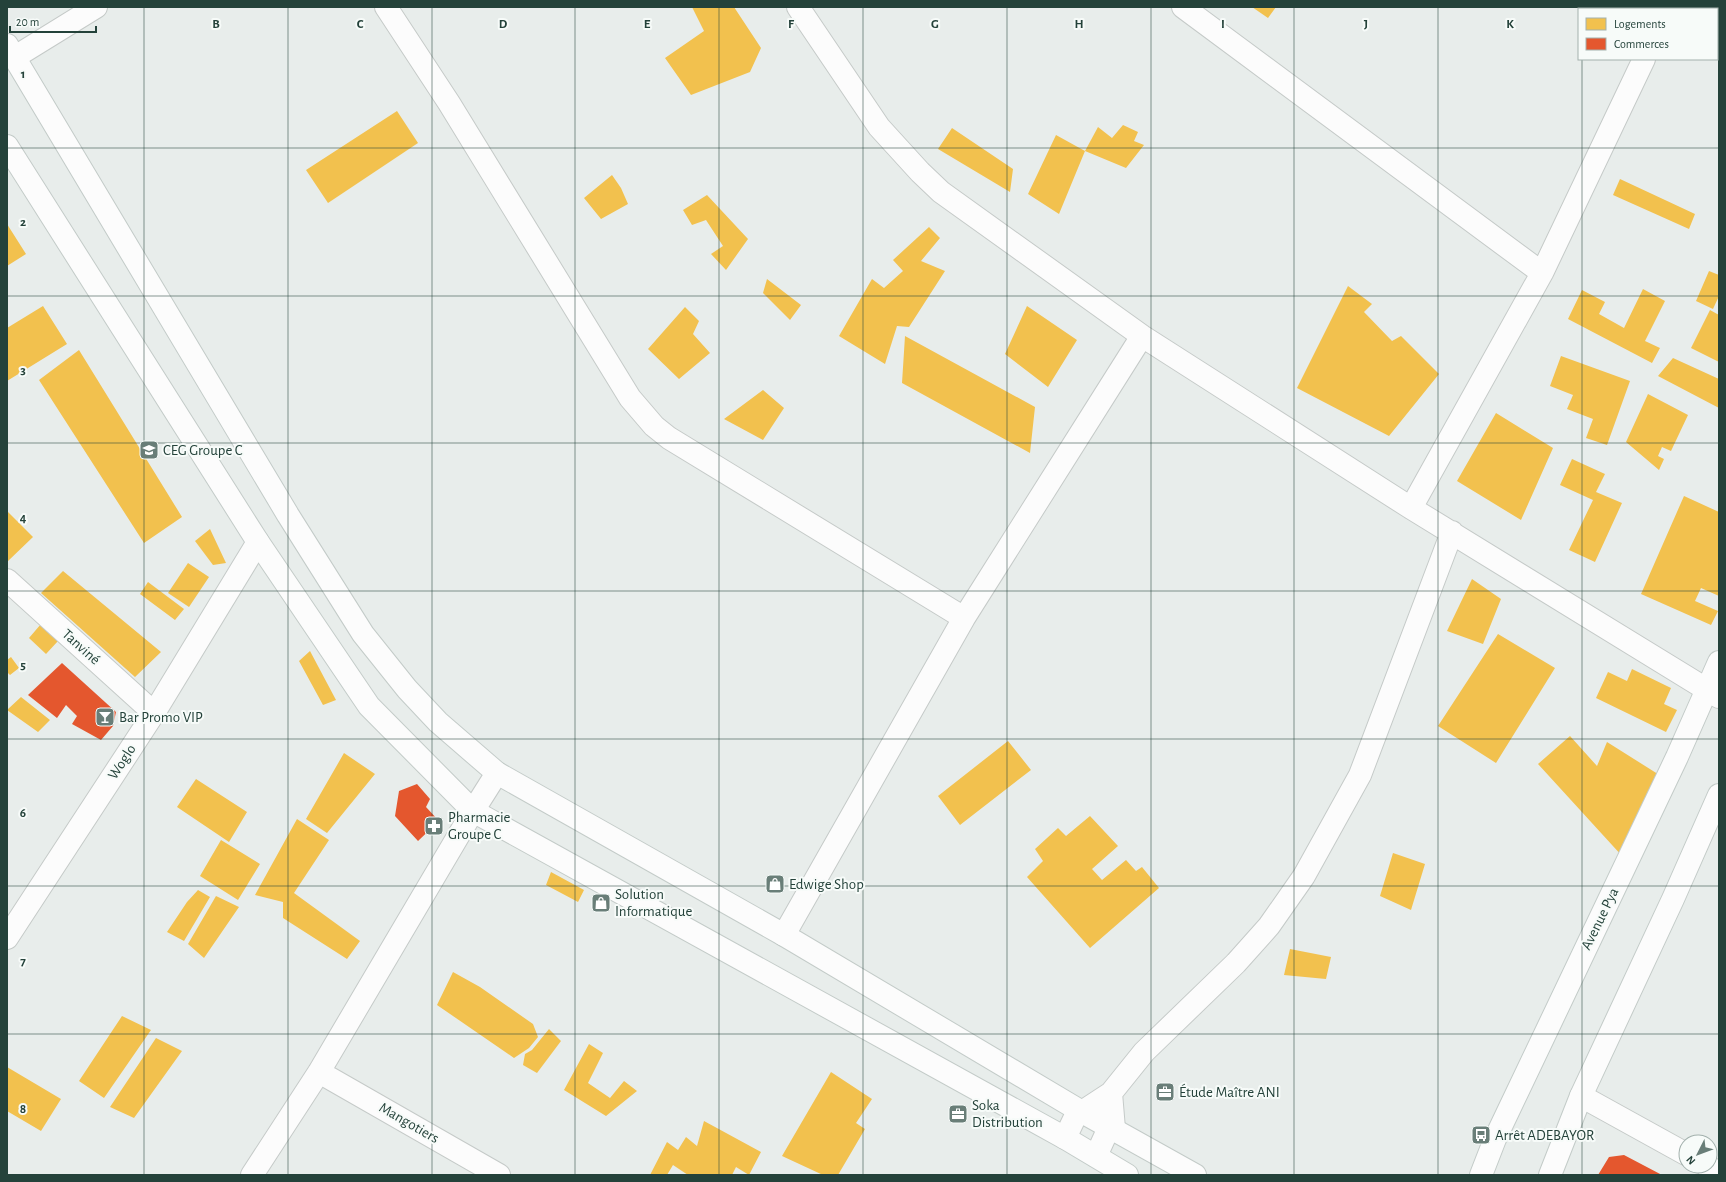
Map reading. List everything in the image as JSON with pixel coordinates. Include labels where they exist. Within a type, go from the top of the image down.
[{"type":"street","points":[[96,7],[11,51],[288,515],[363,634],[407,689],[438,722],[497,774],[784,935],[1082,1112],[1195,1175]]},
{"type":"street","points":[[386,7],[453,109],[630,398],[654,426],[669,438],[964,618]]},
{"type":"street","points":[[798,7],[880,127],[920,172],[941,192],[1142,336],[1411,508],[1713,693]]},
{"type":"street","points":[[1184,7],[1542,273]]},
{"type":"street","points":[[1411,508],[1542,273],[1644,60]]},
{"type":"street","points":[[7,146],[258,542],[369,706],[472,811],[1065,1138],[1127,1175]]},
{"type":"street","points":[[784,935],[964,618],[1142,336]]},
{"type":"street","points":[[1065,1138],[1078,1111],[1082,1112],[1110,1092],[1144,1052],[1236,963],[1265,931],[1304,876],[1360,775],[1452,532]]},
{"type":"street","name":"Woglo","points":[[7,938],[154,713],[258,542]]},
{"type":"street","name":"Tanviné","points":[[7,580],[154,713]]},
{"type":"street","name":"Avenue Pya","points":[[1480,1175],[1495,1139],[1677,757],[1713,693],[1719,662]]},
{"type":"street","points":[[252,1175],[319,1072],[472,811],[497,774]]},
{"type":"street","points":[[1550,1175],[1581,1096],[1673,899],[1719,795]]},
{"type":"street","name":"Mangotiers","points":[[319,1072],[498,1175]]},
{"type":"street","points":[[1110,1092],[1114,1130]]},
{"type":"street","points":[[1581,1096],[1678,1150]]},
{"type":"street","points":[[1096,1156],[1107,1132],[1114,1130]]},
{"type":"building: Logements","points":[[692,7],[734,7],[761,48],[750,72],[691,95],[665,58],[704,31]]},
{"type":"building: Logements","points":[[1252,7],[1276,7],[1268,18]]},
{"type":"building: Logements","points":[[397,111],[418,143],[328,203],[306,170]]},
{"type":"building: Logements","points":[[1123,125],[1138,132],[1134,141],[1144,145],[1126,168],[1085,151],[1098,127],[1112,138]]},
{"type":"building: Logements","points":[[952,128],[1013,169],[1010,192],[938,149]]},
{"type":"building: Logements","points":[[1056,135],[1085,151],[1059,214],[1028,194]]},
{"type":"building: Logements","points":[[612,175],[621,188],[628,204],[601,219],[584,198]]},
{"type":"building: Logements","points":[[1620,179],[1695,214],[1689,229],[1613,195]]},
{"type":"building: Logements","points":[[707,195],[748,239],[726,270],[711,254],[723,246],[706,220],[692,225],[683,210]]},
{"type":"building: Logements","points":[[7,224],[26,254],[7,266]]},
{"type":"building: Logements","points":[[929,227],[940,238],[921,261],[945,271],[909,327],[897,326],[885,364],[839,336],[872,279],[884,288],[903,271],[893,260]]},
{"type":"building: Logements","points":[[1709,271],[1719,275],[1719,296],[1713,309],[1696,301]]},
{"type":"building: Logements","points":[[767,279],[801,305],[790,320],[763,293]]},
{"type":"building: Logements","points":[[1348,286],[1372,304],[1364,312],[1392,341],[1401,336],[1439,374],[1389,436],[1297,388]]},
{"type":"building: Logements","points":[[1643,289],[1665,301],[1645,341],[1660,348],[1652,363],[1568,319],[1582,290],[1605,302],[1599,314],[1624,328]]},
{"type":"building: Logements","points":[[43,306],[67,344],[7,381],[7,328]]},
{"type":"building: Logements","points":[[1027,306],[1077,340],[1048,387],[1005,354]]},
{"type":"building: Logements","points":[[685,307],[699,321],[693,334],[710,353],[679,379],[648,349]]},
{"type":"building: Logements","points":[[1710,310],[1719,315],[1719,362],[1691,348]]},
{"type":"building: Logements","points":[[905,336],[1035,407],[1030,453],[902,383]]},
{"type":"building: Logements","points":[[79,350],[182,517],[144,543],[39,380]]},
{"type":"building: Logements","points":[[1561,356],[1630,381],[1607,445],[1586,438],[1593,419],[1567,409],[1573,395],[1550,386]]},
{"type":"building: Logements","points":[[1673,358],[1719,379],[1719,408],[1658,376]]},
{"type":"building: Logements","points":[[763,390],[784,408],[763,440],[724,419]]},
{"type":"building: Logements","points":[[1648,394],[1688,415],[1671,451],[1662,447],[1658,456],[1664,459],[1659,470],[1626,442]]},
{"type":"building: Logements","points":[[1496,413],[1553,448],[1521,520],[1457,481]]},
{"type":"building: Logements","points":[[1572,459],[1605,474],[1596,492],[1622,503],[1595,562],[1569,550],[1593,500],[1560,485]]},
{"type":"building: Logements","points":[[1684,496],[1719,512],[1719,596],[1701,588],[1695,601],[1718,611],[1711,625],[1641,594]]},
{"type":"building: Logements","points":[[7,511],[33,537],[7,562]]},
{"type":"building: Logements","points":[[210,529],[226,563],[213,565],[195,541]]},
{"type":"building: Logements","points":[[188,563],[209,577],[189,607],[168,593]]},
{"type":"building: Logements","points":[[63,571],[161,652],[135,677],[41,593]]},
{"type":"building: Logements","points":[[1472,579],[1501,599],[1483,644],[1447,631]]},
{"type":"building: Logements","points":[[148,582],[184,609],[175,620],[140,594]]},
{"type":"building: Logements","points":[[41,624],[58,641],[46,654],[29,638]]},
{"type":"building: Logements","points":[[1498,634],[1555,668],[1496,763],[1438,726]]},
{"type":"building: Logements","points":[[310,651],[336,700],[323,705],[299,661]]},
{"type":"building: Logements","points":[[11,657],[19,668],[10,675],[7,672],[7,660]]},
{"type":"building: Logements","points":[[1632,669],[1671,688],[1664,704],[1677,710],[1666,732],[1596,698],[1608,672],[1627,681]]},
{"type":"building: Logements","points":[[21,697],[50,720],[38,732],[7,710]]},
{"type":"building: Logements","points":[[1570,736],[1597,766],[1607,742],[1661,776],[1640,808],[1623,857],[1538,764]]},
{"type":"building: Logements","points":[[1008,741],[1031,770],[960,825],[938,796]]},
{"type":"building: Logements","points":[[344,753],[375,774],[327,833],[306,819]]},
{"type":"building: Logements","points":[[196,779],[247,812],[229,842],[177,807]]},
{"type":"building: Logements","points":[[1090,816],[1118,846],[1092,869],[1102,880],[1126,860],[1136,871],[1142,867],[1159,888],[1090,948],[1027,877],[1043,861],[1035,849],[1058,828],[1066,836]]},
{"type":"building: Logements","points":[[297,819],[329,840],[294,893],[360,941],[347,959],[283,918],[283,902],[255,895]]},
{"type":"building: Logements","points":[[221,840],[260,864],[238,900],[200,876]]},
{"type":"building: Logements","points":[[1393,853],[1425,864],[1411,910],[1380,896]]},
{"type":"building: Logements","points":[[551,872],[584,890],[578,902],[546,885]]},
{"type":"building: Logements","points":[[198,890],[210,897],[184,941],[167,932],[187,902]]},
{"type":"building: Logements","points":[[216,896],[239,907],[204,958],[188,944]]},
{"type":"building: Logements","points":[[1290,949],[1331,957],[1326,979],[1284,975]]},
{"type":"building: Logements","points":[[453,972],[480,987],[533,1024],[538,1037],[529,1048],[514,1058],[437,1005]]},
{"type":"building: Logements","points":[[122,1016],[151,1030],[104,1098],[79,1081]]},
{"type":"building: Logements","points":[[549,1029],[561,1041],[537,1073],[523,1065],[525,1054],[532,1050]]},
{"type":"building: Logements","points":[[156,1038],[182,1051],[134,1118],[110,1107]]},
{"type":"building: Logements","points":[[589,1044],[603,1053],[588,1083],[610,1098],[624,1081],[637,1091],[606,1116],[564,1090]]},
{"type":"building: Logements","points":[[7,1067],[61,1099],[41,1131],[7,1111]]},
{"type":"building: Logements","points":[[831,1072],[872,1099],[856,1123],[865,1129],[838,1175],[823,1175],[782,1156]]},
{"type":"building: Logements","points":[[704,1121],[761,1152],[749,1175],[736,1167],[732,1175],[688,1175],[673,1165],[667,1175],[650,1175],[667,1142],[678,1150],[686,1137],[697,1146]]},
{"type":"building: Commerces","points":[[62,663],[116,712],[113,726],[101,740],[72,724],[77,716],[66,705],[57,718],[28,695]]},
{"type":"building: Commerces","points":[[417,784],[430,799],[426,807],[439,821],[418,841],[395,816],[399,791]]},
{"type":"building: Commerces","points":[[1624,1155],[1662,1175],[1598,1175],[1609,1157]]},
{"type":"place","name":"CEG Groupe C","points":[[149,450]]},
{"type":"place","name":"Bar Promo VIP","points":[[105,717]]},
{"type":"place","name":"Pharmacie Groupe C","points":[[434,826]]},
{"type":"place","name":"Edwige Shop","points":[[775,884]]},
{"type":"place","name":"Solution Informatique","points":[[601,903]]},
{"type":"place","name":"Étude Maître ANI","points":[[1165,1092]]},
{"type":"place","name":"Soka Distribution","points":[[958,1114]]},
{"type":"place","name":"Arrêt ADEBAYOR","points":[[1481,1135]]}]
